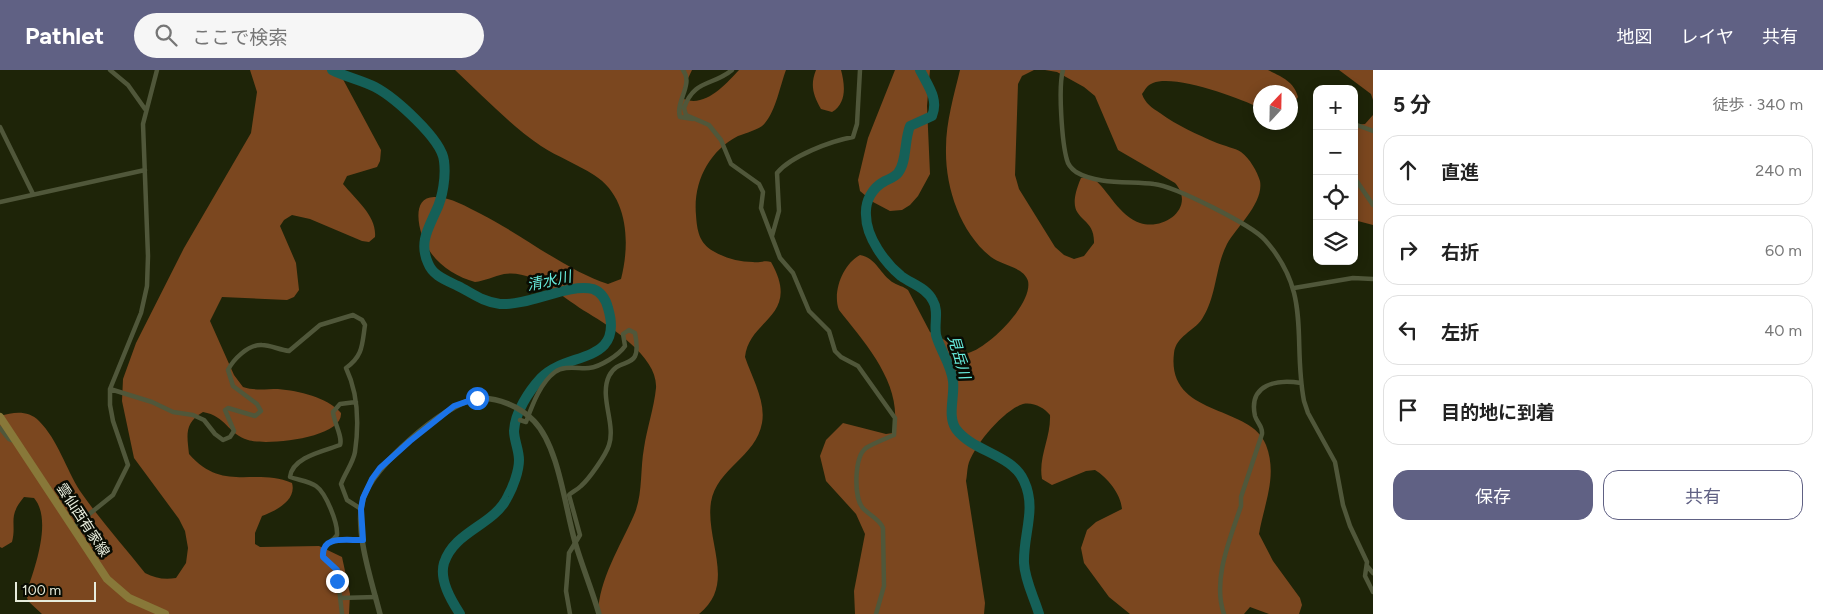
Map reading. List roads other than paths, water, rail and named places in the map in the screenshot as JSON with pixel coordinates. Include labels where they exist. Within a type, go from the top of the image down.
[{"type":"main road","name":"雲仙西有家線","points":[[0,418],[18,442],[72,528],[107,579],[118,590],[165,614]]},
{"type":"street","points":[[110,70],[128,85],[146,110]]},
{"type":"street","points":[[72,528],[113,495],[128,466],[110,405],[110,389],[140,313],[147,286],[148,256],[143,124],[157,70]]},
{"type":"street","points":[[683,70],[686,82],[678,111],[680,118],[695,118]]},
{"type":"street","points":[[732,70],[699,86],[691,93],[684,108],[686,115],[709,125],[721,140],[731,164],[759,184],[763,192],[761,208],[771,238],[780,258],[793,273],[809,311],[829,331],[834,351],[858,366],[895,418],[894,435],[865,449],[860,457],[857,475],[858,501],[864,509],[881,522],[883,528],[884,586],[876,614]]},
{"type":"street","points":[[771,238],[779,211],[777,173],[784,165],[829,142],[853,137],[857,124],[860,70]]},
{"type":"street","points":[[1063,70],[1061,94],[1064,140],[1070,167],[1090,177],[1157,184],[1243,224],[1266,240],[1294,288],[1300,318],[1301,383],[1308,413],[1335,462],[1348,518],[1367,566],[1373,573]]},
{"type":"street","points":[[1358,125],[1373,131]]},
{"type":"street","points":[[0,127],[33,194]]},
{"type":"street","points":[[0,202],[145,170]]},
{"type":"street","points":[[1358,182],[1373,204]]},
{"type":"street","points":[[1294,288],[1353,278],[1373,279]]},
{"type":"street","points":[[110,389],[152,402],[173,412],[193,415],[204,420],[215,434],[223,440],[230,437],[234,431],[226,410],[228,408],[255,416],[261,411],[257,404],[233,386],[228,370],[232,363],[245,351],[258,346],[263,345],[289,351],[320,325],[353,315],[362,320],[364,325],[360,355],[357,360],[346,368],[354,388],[356,402],[355,453],[341,484],[342,492],[347,500],[361,509]]},
{"type":"street","points":[[520,420],[526,422],[532,404],[555,371],[568,368],[592,368],[621,352],[625,346],[623,334],[629,330],[635,333],[638,347],[637,354],[632,360],[613,371],[607,385],[609,446],[588,479],[569,495],[580,535],[569,553],[566,591],[570,614]]},
{"type":"street","points":[[1224,614],[1220,589],[1227,547],[1262,434],[1261,425],[1255,414],[1256,399],[1258,394],[1267,385],[1290,381],[1301,383]]},
{"type":"street","points":[[380,614],[363,540],[361,509],[363,498],[372,479],[410,441],[454,406],[477,398],[498,400],[518,409],[540,429],[551,450],[564,494],[575,543],[599,614]]},
{"type":"street","points":[[335,539],[338,530],[334,517],[320,490],[314,484],[290,477],[290,474],[292,469],[303,460],[323,450],[340,446],[342,441],[334,423],[333,412],[340,404],[356,402]]},
{"type":"street","points":[[0,428],[9,439],[18,442]]},
{"type":"street","points":[[342,614],[337,570],[323,557],[322,551],[327,544],[335,539],[363,540]]},
{"type":"street","points":[[1367,566],[1366,576],[1373,592]]},
{"type":"street","points":[[340,598],[376,597]]},
{"type":"waterway","name":"清水川","points":[[332,70],[375,87],[394,100],[426,131],[441,152],[445,167],[443,186],[424,243],[425,256],[433,271],[445,280],[494,303],[511,304],[523,302],[572,289],[583,288],[593,289],[601,294],[608,308],[611,326],[608,339],[601,348],[552,370],[541,378],[527,395],[515,424],[514,434],[519,464],[510,492],[502,506],[494,514],[465,535],[449,552],[443,569],[444,583],[460,614]]},
{"type":"waterway","name":"見岳川","points":[[920,70],[933,98],[934,110],[932,116],[910,126],[901,168],[895,176],[876,187],[870,195],[866,210],[867,223],[873,241],[883,257],[901,276],[927,293],[935,305],[936,335],[953,381],[952,418],[956,429],[972,443],[1011,465],[1024,481],[1028,491],[1029,502],[1024,563],[1028,583],[1039,614]]}]
